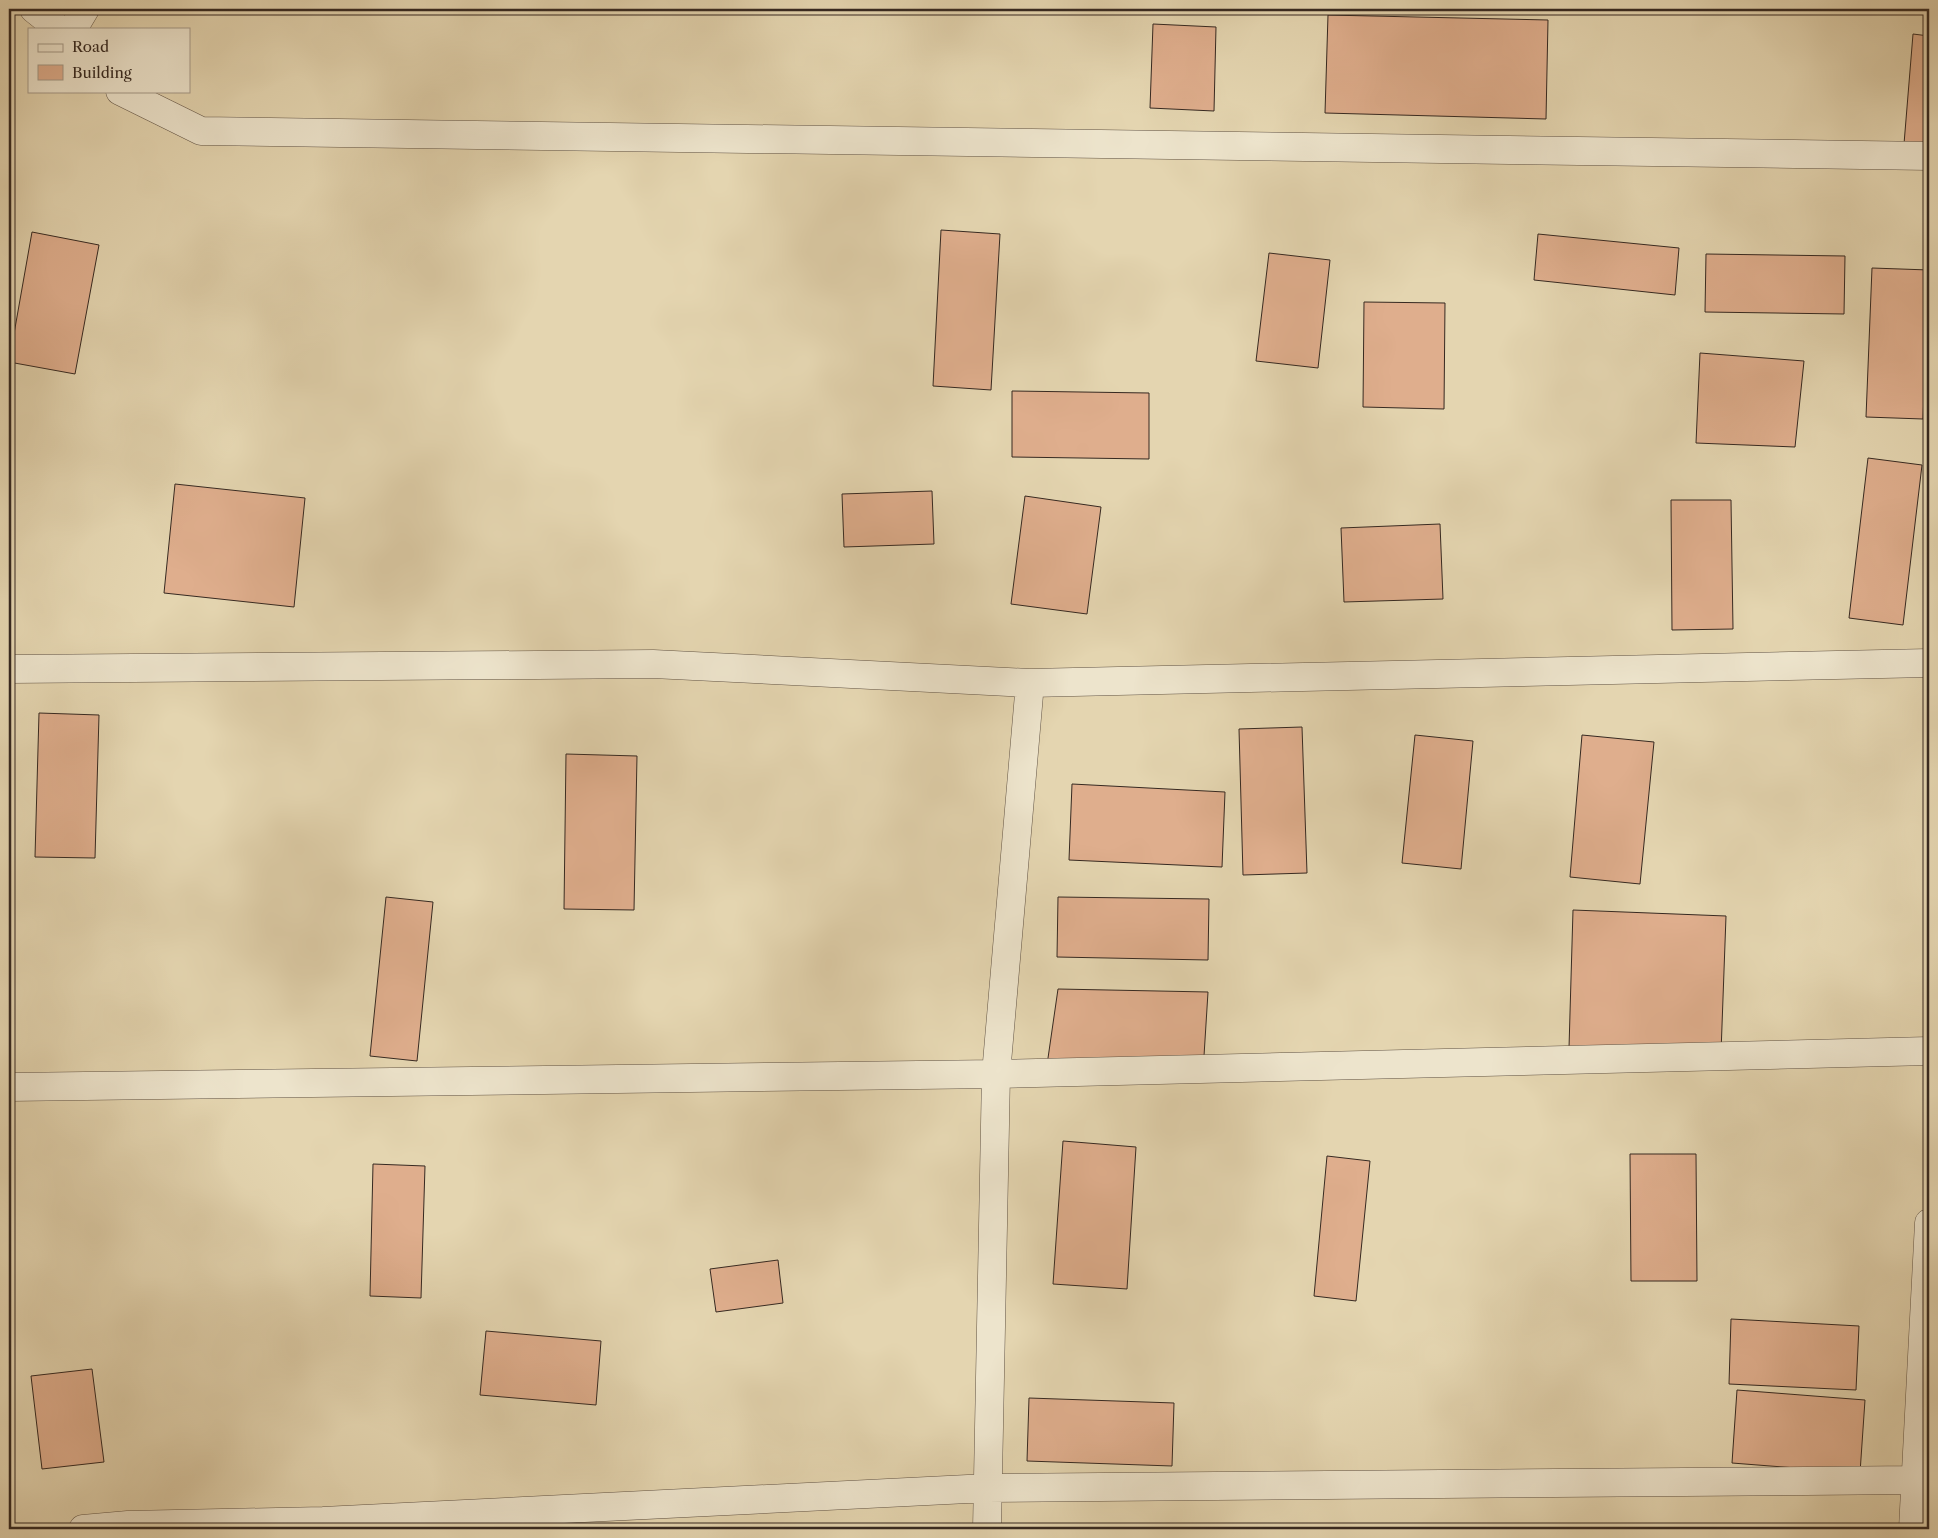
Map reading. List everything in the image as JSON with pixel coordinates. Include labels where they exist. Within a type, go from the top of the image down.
[{"type":"street","points":[[34,9],[58,28]]},
{"type":"street","points":[[74,28],[85,9]]},
{"type":"street","points":[[122,92],[201,131],[1929,156]]},
{"type":"street","points":[[9,669],[653,664],[1030,682],[1929,663]]},
{"type":"street","points":[[987,1529],[996,1074],[1030,682]]},
{"type":"street","points":[[9,1087],[996,1074],[1929,1052]]},
{"type":"street","points":[[1913,1529],[1929,1223]]},
{"type":"street","points":[[83,1529],[323,1521],[594,1519],[988,1488],[1916,1480]]},
{"type":"building","points":[[1328,15],[1548,20],[1546,119],[1325,113]]},
{"type":"building","points":[[1153,24],[1216,27],[1214,111],[1150,108]]},
{"type":"building","points":[[1913,34],[1929,36],[1929,147],[1904,144]]},
{"type":"building","points":[[941,230],[1000,234],[991,390],[933,386]]},
{"type":"building","points":[[32,232],[99,245],[75,374],[9,362]]},
{"type":"building","points":[[1538,234],[1679,248],[1675,295],[1534,280]]},
{"type":"building","points":[[1269,253],[1330,260],[1318,368],[1256,361]]},
{"type":"building","points":[[1706,254],[1845,256],[1844,314],[1705,312]]},
{"type":"building","points":[[1872,268],[1929,270],[1923,419],[1866,417]]},
{"type":"building","points":[[1364,302],[1445,303],[1444,409],[1363,407]]},
{"type":"building","points":[[1700,353],[1804,361],[1795,447],[1696,443]]},
{"type":"building","points":[[1012,391],[1149,393],[1149,459],[1012,457]]},
{"type":"building","points":[[1868,458],[1922,465],[1903,625],[1849,618]]},
{"type":"building","points":[[175,484],[305,498],[294,607],[164,593]]},
{"type":"building","points":[[932,491],[934,544],[844,547],[842,494]]},
{"type":"building","points":[[1025,496],[1101,507],[1087,614],[1011,604]]},
{"type":"building","points":[[1671,500],[1731,500],[1733,629],[1672,630]]},
{"type":"building","points":[[1440,524],[1443,599],[1344,602],[1341,528]]},
{"type":"building","points":[[39,713],[99,715],[95,858],[35,857]]},
{"type":"building","points":[[1302,727],[1307,873],[1243,875],[1239,729]]},
{"type":"building","points":[[1415,735],[1473,741],[1461,869],[1402,863]]},
{"type":"building","points":[[1582,735],[1654,742],[1640,884],[1570,877]]},
{"type":"building","points":[[566,754],[637,756],[634,910],[564,909]]},
{"type":"building","points":[[1072,784],[1225,792],[1222,867],[1069,860]]},
{"type":"building","points":[[386,897],[433,902],[417,1061],[370,1056]]},
{"type":"building","points":[[1058,897],[1209,899],[1208,960],[1057,957]]},
{"type":"building","points":[[1573,910],[1726,916],[1721,1053],[1569,1048]]},
{"type":"building","points":[[1058,989],[1208,992],[1203,1072],[1047,1065]]},
{"type":"building","points":[[1063,1141],[1136,1147],[1127,1289],[1053,1284]]},
{"type":"building","points":[[1630,1154],[1696,1154],[1697,1281],[1631,1281]]},
{"type":"building","points":[[1327,1156],[1370,1161],[1356,1301],[1314,1296]]},
{"type":"building","points":[[373,1164],[425,1166],[421,1298],[370,1296]]},
{"type":"building","points":[[778,1260],[783,1303],[716,1312],[710,1269]]},
{"type":"building","points":[[1731,1319],[1859,1326],[1856,1390],[1729,1384]]},
{"type":"building","points":[[486,1331],[601,1341],[596,1405],[480,1395]]},
{"type":"building","points":[[92,1369],[104,1462],[42,1469],[31,1376]]},
{"type":"building","points":[[1737,1390],[1865,1400],[1860,1473],[1732,1463]]},
{"type":"building","points":[[1029,1398],[1174,1403],[1172,1466],[1027,1461]]}]
